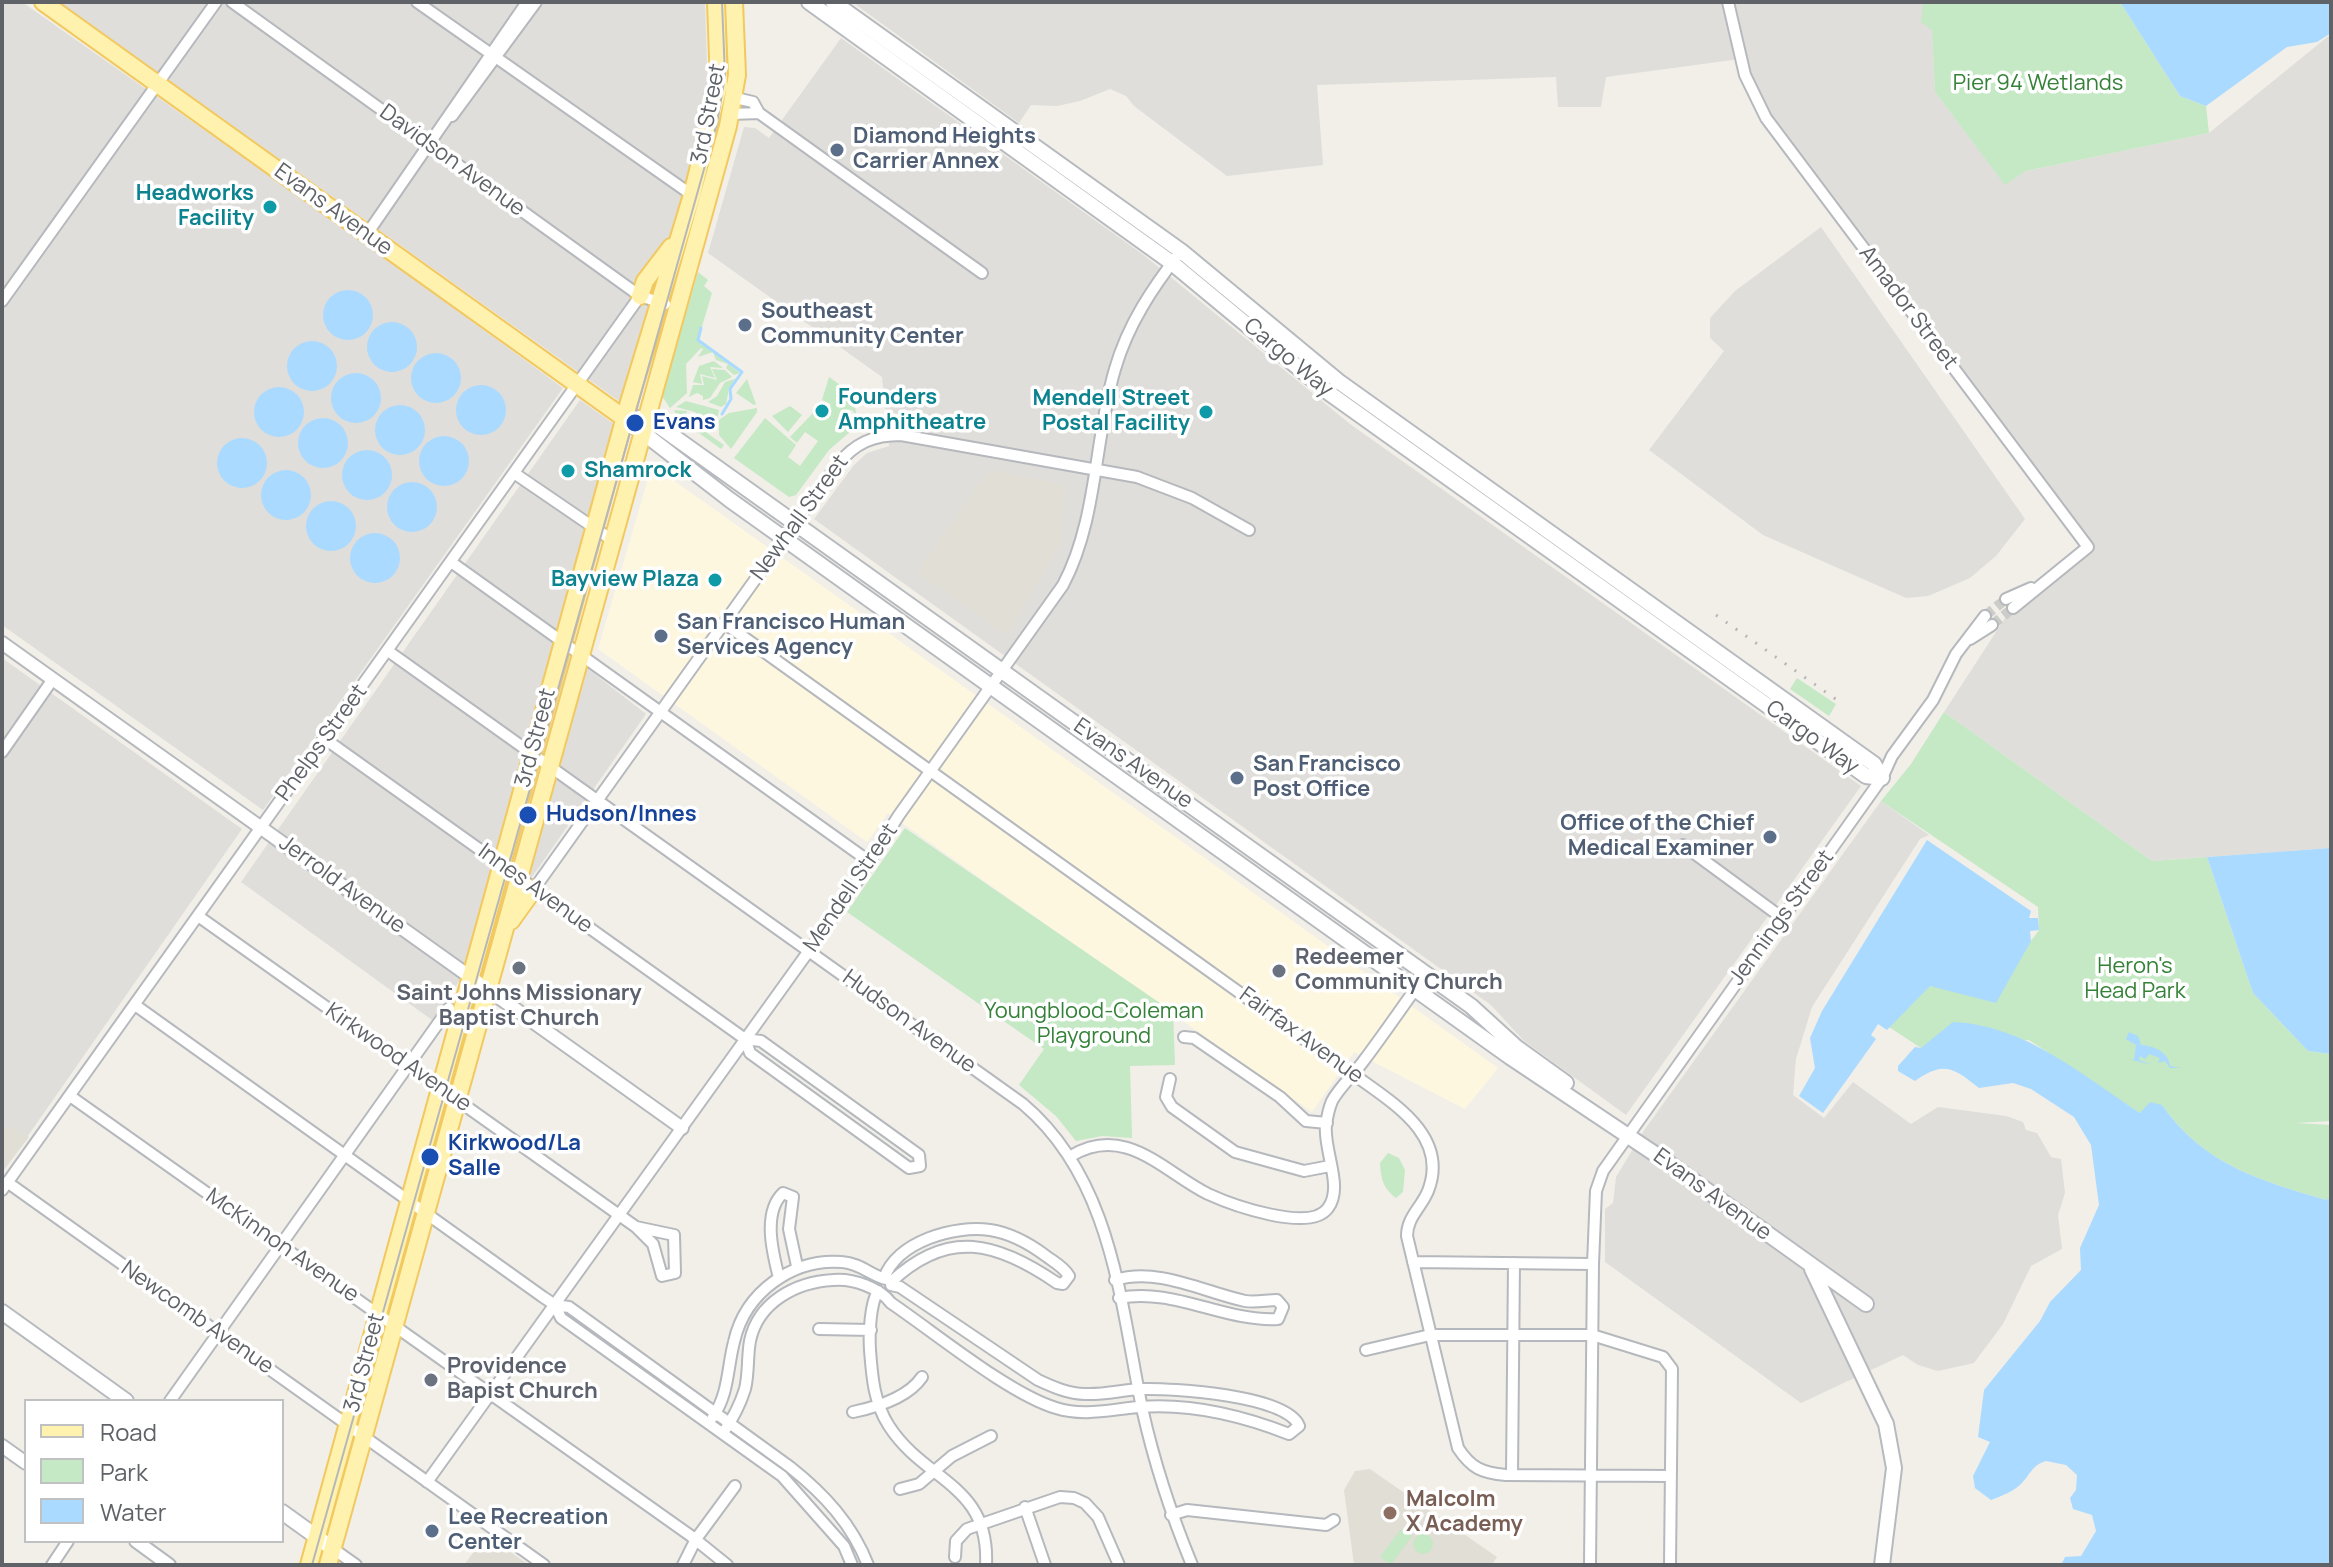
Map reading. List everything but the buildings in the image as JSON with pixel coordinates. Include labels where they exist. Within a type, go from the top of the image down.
[{"type":"main road","name":"Evans Avenue","points":[[43,2],[624,418]]},
{"type":"main road","name":"3rd Street","points":[[386,1319],[410,1201],[468,984],[624,418],[692,195],[716,101],[721,59],[716,2]]},
{"type":"main road","name":"3rd Street","points":[[309,1565],[355,1430],[386,1319],[424,1212],[646,427],[735,96],[734,2]]},
{"type":"main road","name":"Cargo Way","points":[[809,2],[830,6],[1177,257],[1338,381],[1874,764],[1882,778]]},
{"type":"main road","points":[[640,296],[645,281],[681,232]]},
{"type":"main road","points":[[624,418],[646,427]]},
{"type":"main road","name":"Evans Avenue","points":[[646,427],[795,523],[1471,1006],[1516,1047],[1621,1123],[1628,1134]]},
{"type":"main road","name":"Evans Avenue","points":[[646,427],[785,537],[1510,1057],[1628,1134],[1797,1255]]},
{"type":"main road","points":[[1094,758],[1104,744]]},
{"type":"main road","points":[[1171,812],[1180,798]]},
{"type":"main road","points":[[504,932],[534,889]]},
{"type":"main road","points":[[449,1008],[468,984]]},
{"type":"main road","points":[[1797,1255],[1866,1304]]},
{"type":"main road","points":[[1797,1255],[1818,1276],[1886,1424],[1894,1468],[1882,1565]]},
{"type":"main road","points":[[2,1312],[123,1399]]},
{"type":"main road","name":"3rd Street","points":[[328,1565],[355,1430]]},
{"type":"main road","points":[[284,1513],[332,1548]]},
{"type":"street","points":[[2,301],[216,2]]},
{"type":"street","name":"Davidson Avenue","points":[[232,2],[640,296],[678,308]]},
{"type":"street","points":[[417,2],[692,195]]},
{"type":"street","points":[[367,234],[445,123],[463,106],[527,2]]},
{"type":"street","points":[[493,56],[536,2]]},
{"type":"street","name":"Amador Street","points":[[1728,2],[1740,59],[1766,118],[2088,547],[2010,604]]},
{"type":"street","points":[[716,101],[735,96],[753,102],[759,113],[982,273]]},
{"type":"street","points":[[731,114],[739,117],[759,113]]},
{"type":"street","name":"Mendell Street","points":[[427,1482],[809,951],[1070,572],[1081,543],[1119,356],[1139,312],[1177,257]]},
{"type":"street","name":"Phelps Street","points":[[5,1186],[640,296]]},
{"type":"street","name":"Newhall Street","points":[[534,889],[843,457],[870,438],[901,435],[1095,469],[1174,490],[1249,530]]},
{"type":"street","points":[[514,473],[612,540]]},
{"type":"street","points":[[451,562],[870,862]]},
{"type":"street","points":[[1965,642],[1985,616]]},
{"type":"street","name":"Fairfax Avenue","points":[[724,623],[1407,1113],[1428,1142],[1432,1162],[1429,1188],[1407,1227],[1413,1262],[1458,1448],[1468,1464],[1484,1473],[1512,1475],[1671,1476]]},
{"type":"street","points":[[1965,642],[1992,625]]},
{"type":"street","name":"Jennings Street","points":[[1590,1565],[1593,1264],[1596,1191],[1603,1171],[1882,778],[1892,756],[1933,700],[1965,642]]},
{"type":"street","name":"Jerrold Avenue","points":[[2,643],[261,828],[468,984],[487,989],[682,1128]]},
{"type":"street","name":"Hudson Avenue","points":[[388,651],[1023,1104],[1071,1156],[1095,1201],[1142,1407],[1171,1515],[1192,1565]]},
{"type":"street","points":[[2,752],[53,679]]},
{"type":"street","name":"Innes Avenue","points":[[325,739],[745,1039],[761,1041],[919,1155],[920,1166],[909,1168],[750,1053],[745,1039]]},
{"type":"street","points":[[1683,845],[1781,917]]},
{"type":"street","name":"Kirkwood Avenue","points":[[198,916],[620,1214],[653,1244],[662,1276],[670,1277],[678,1267],[677,1240],[669,1232],[636,1227]]},
{"type":"street","points":[[1071,1156],[1109,1145],[1137,1150],[1224,1201],[1307,1220],[1330,1205],[1334,1196],[1327,1123],[1332,1101],[1426,974]]},
{"type":"street","points":[[135,1005],[555,1305],[569,1307],[731,1422],[820,1491],[857,1539],[868,1565]]},
{"type":"street","points":[[171,1399],[449,1008]]},
{"type":"street","points":[[1184,1037],[1194,1038],[1280,1097],[1306,1121],[1327,1123]]},
{"type":"street","points":[[1170,1079],[1166,1097],[1172,1107],[1235,1152],[1304,1171],[1330,1166]]},
{"type":"street","name":"McKinnon Avenue","points":[[70,1096],[696,1539],[727,1565]]},
{"type":"street","name":"Newcomb Avenue","points":[[5,1186],[544,1565]]},
{"type":"street","points":[[779,1278],[772,1238],[773,1216],[783,1193],[793,1197],[789,1229],[797,1266]]},
{"type":"street","points":[[884,1286],[892,1264],[918,1244],[953,1232],[973,1230],[991,1230],[1021,1241],[1057,1264],[1069,1276],[1063,1284],[1057,1283],[1007,1253],[965,1246],[926,1256],[884,1286],[873,1298],[874,1392],[879,1404],[889,1426],[973,1504],[981,1523],[986,1565]]},
{"type":"street","points":[[709,1423],[727,1389],[739,1325],[755,1299],[797,1266],[819,1261],[846,1262],[876,1272],[884,1286],[891,1303],[1037,1401],[1079,1412],[1142,1407],[1239,1416],[1289,1434],[1299,1426],[1292,1416],[1242,1398],[1139,1389],[1082,1394],[1049,1386],[900,1287],[884,1286],[839,1279],[821,1280],[791,1289],[770,1306],[753,1330],[744,1393],[723,1433]]},
{"type":"street","points":[[1413,1262],[1593,1264]]},
{"type":"street","points":[[1512,1475],[1514,1263]]},
{"type":"street","points":[[1115,1280],[1131,1276],[1163,1278],[1248,1302],[1277,1300],[1283,1307],[1278,1319],[1255,1321],[1145,1294],[1119,1298]]},
{"type":"street","points":[[555,1305],[561,1318],[782,1476],[844,1546],[852,1565]]},
{"type":"street","points":[[819,1329],[871,1330]]},
{"type":"street","points":[[1366,1350],[1430,1335],[1592,1335],[1669,1362],[1670,1565]]},
{"type":"street","points":[[853,1412],[915,1387],[922,1377]]},
{"type":"street","points":[[900,1489],[919,1484],[952,1456],[991,1436]]},
{"type":"street","points":[[2,1446],[24,1462]]},
{"type":"street","points":[[683,1565],[696,1539],[735,1486]]},
{"type":"street","points":[[955,1557],[956,1541],[967,1529],[1060,1497],[1085,1503],[1098,1517],[1119,1565]]},
{"type":"street","points":[[1025,1507],[1045,1565]]},
{"type":"street","points":[[1171,1515],[1187,1510],[1326,1525],[1334,1520]]},
{"type":"street","points":[[52,1565],[67,1543]]},
{"type":"street","points":[[139,1543],[169,1565]]},
{"type":"street","points":[[332,1548],[356,1565]]},
{"type":"shaded area","points":[[6,2],[22,2],[351,233],[563,388],[263,810],[2,625],[2,8]]},
{"type":"shaded area","points":[[59,2],[705,2],[708,96],[690,178],[626,406]]},
{"type":"shaded area","points":[[852,2],[1931,2],[1935,92],[2005,184],[2026,171],[2209,133],[2331,34],[2331,848],[2152,861],[1944,712],[2020,595],[2088,547],[1757,101],[1740,59],[1606,77],[1601,107],[1558,107],[1556,77],[1317,85],[1323,165],[1227,176],[1134,106],[1126,96],[1110,89],[1057,106],[1031,105],[1019,123]]},
{"type":"shaded area","points":[[841,38],[1145,256],[1350,424],[1861,786],[1626,1115],[1524,1041],[1491,1005],[814,519],[854,465],[867,453],[889,446],[882,377],[708,253],[744,127],[755,128],[769,138]]},
{"type":"shaded area","points":[[1821,227],[2025,519],[1996,556],[1970,578],[1928,596],[1906,598],[1763,535],[1649,450],[1724,351],[1710,338],[1710,318],[1735,291]]},
{"type":"shaded area","points":[[580,400],[614,424],[560,647],[646,714],[432,1020],[241,882]]},
{"type":"shaded area","points":[[652,465],[1498,1068],[1465,1109],[1354,1052],[1312,1112],[888,813],[867,842],[598,649]]},
{"type":"shaded area","points":[[992,470],[1066,485],[1061,543],[1007,635],[917,573],[981,480]]},
{"type":"shaded area","points":[[2,658],[242,829],[2,1173]]},
{"type":"shaded area","points":[[1881,801],[1929,835],[1920,839],[1812,1007],[1796,1059],[1793,1095],[1824,1118],[1853,1082],[1911,1124],[1938,1107],[2006,1116],[2023,1122],[2026,1130],[2037,1133],[2051,1157],[2061,1159],[2065,1193],[2058,1215],[2062,1249],[2031,1266],[2003,1324],[1974,1363],[1938,1371],[1918,1365],[1903,1355],[1801,1403],[1605,1262],[1605,1209],[1613,1203],[1616,1177],[1645,1129]]},
{"type":"shaded area","points":[[2,1127],[17,1129],[29,1137],[2,1172]]},
{"type":"shaded area","name":"Malcolm X Academy","points":[[1370,1469],[1497,1557],[1492,1565],[1354,1565],[1344,1490],[1355,1471]]},
{"type":"shaded area","points":[[486,1535],[529,1565],[464,1565]]},
{"type":"green space","name":"Pier 94 Wetlands","points":[[2120,2],[2180,96],[2206,106],[2209,133],[2026,171],[2005,185],[1935,92],[1932,30],[1921,22],[1923,3]]},
{"type":"green space","points":[[698,272],[708,280],[704,286],[712,293],[698,340],[740,373],[734,375],[726,368],[728,364],[716,360],[713,352],[698,357],[701,348],[686,364],[687,393],[670,408],[662,396]]},
{"type":"green space","points":[[714,361],[723,368],[710,367],[715,378],[700,374],[702,384],[693,382],[699,366]]},
{"type":"green space","points":[[712,369],[725,370],[732,377],[720,383],[710,398],[703,400],[703,396],[697,393],[689,397],[693,385],[704,385],[702,376],[717,380]]},
{"type":"green space","points":[[829,377],[854,395],[856,415],[852,410],[845,411],[844,425],[855,424],[856,418],[856,428],[850,427],[851,431],[829,450],[796,495],[789,497],[734,458],[765,418],[796,445],[788,457],[800,466],[818,441],[805,432],[797,443],[790,437],[814,412],[820,419],[831,404],[822,400]]},
{"type":"green space","points":[[738,378],[729,388],[726,404],[721,407],[708,402],[717,396],[725,382]]},
{"type":"green space","points":[[747,379],[756,404],[754,405],[736,393]]},
{"type":"green space","points":[[686,401],[719,410],[715,429],[710,425],[708,431],[695,412],[676,407]]},
{"type":"green space","points":[[790,406],[802,415],[788,432],[772,416]]},
{"type":"green space","points":[[757,408],[731,449],[719,435],[719,420],[729,413]]},
{"type":"green space","points":[[674,410],[687,411],[685,417],[694,423],[699,420],[700,428],[724,445],[721,449],[677,417]]},
{"type":"green space","points":[[1797,678],[1836,704],[1829,716],[1790,689]]},
{"type":"green space","name":"Heron's Head Park","points":[[1944,712],[2152,861],[2207,857],[2253,993],[2308,1051],[2331,1054],[2331,1121],[2295,1123],[2331,1125],[2331,1197],[2326,1200],[2301,1193],[2235,1168],[2196,1142],[2162,1105],[2140,1113],[2029,1040],[1921,1048],[1889,1027],[1929,986],[1939,987],[2031,941],[2039,930],[2038,907],[1881,801],[1911,764]]},
{"type":"green space","name":"Youngblood-Coleman Playground","points":[[905,828],[1173,1012],[1175,1065],[1130,1066],[1132,1138],[1102,1136],[1076,1141],[1056,1116],[1019,1085],[1044,1049],[847,912]]},
{"type":"green space","points":[[1388,1153],[1399,1158],[1405,1170],[1403,1192],[1396,1198],[1385,1187],[1381,1174],[1380,1163]]},
{"type":"green space","points":[[1401,1529],[1412,1536],[1391,1565],[1380,1557]]},
{"type":"green space","points":[[1423,1534],[1430,1537],[1433,1544],[1430,1551],[1423,1554],[1416,1551],[1413,1544],[1416,1537]]},
{"type":"water","points":[[2120,2],[2331,2],[2331,33],[2317,42],[2287,47],[2206,106],[2180,96]]},
{"type":"water","points":[[348,290],[366,297],[373,315],[366,333],[348,340],[330,333],[323,315],[330,297]]},
{"type":"water","points":[[392,322],[410,329],[417,347],[410,365],[392,372],[374,365],[367,347],[374,329]]},
{"type":"water","points":[[312,341],[330,348],[337,366],[330,384],[312,391],[294,384],[287,366],[294,348]]},
{"type":"water","points":[[436,353],[454,360],[461,378],[454,396],[436,403],[418,396],[411,378],[418,360]]},
{"type":"water","points":[[356,373],[374,380],[381,398],[374,416],[356,423],[338,416],[331,398],[338,380]]},
{"type":"water","points":[[481,385],[499,392],[506,410],[499,428],[481,435],[463,428],[456,410],[463,392]]},
{"type":"water","points":[[279,387],[297,394],[304,412],[297,430],[279,437],[261,430],[254,412],[261,394]]},
{"type":"water","points":[[400,405],[418,412],[425,430],[418,448],[400,455],[382,448],[375,430],[382,412]]},
{"type":"water","points":[[323,418],[341,425],[348,443],[341,461],[323,468],[305,461],[298,443],[305,425]]},
{"type":"water","points":[[444,436],[462,443],[469,461],[462,479],[444,486],[426,479],[419,461],[426,443]]},
{"type":"water","points":[[242,438],[260,445],[267,463],[260,481],[242,488],[224,481],[217,463],[224,445]]},
{"type":"water","points":[[367,450],[385,457],[392,475],[385,493],[367,500],[349,493],[342,475],[349,457]]},
{"type":"water","points":[[286,470],[304,477],[311,495],[304,513],[286,520],[268,513],[261,495],[268,477]]},
{"type":"water","points":[[412,482],[430,489],[437,507],[430,525],[412,532],[394,525],[387,507],[394,489]]},
{"type":"water","points":[[331,501],[349,508],[356,526],[349,544],[331,551],[313,544],[306,526],[313,508]]},
{"type":"water","points":[[375,533],[393,540],[400,558],[393,576],[375,583],[357,576],[350,558],[357,540]]},
{"type":"water","points":[[1927,840],[2031,911],[2029,918],[2038,918],[2039,930],[2030,931],[2031,941],[1996,1003],[1930,986],[1887,1030],[1878,1024],[1871,1035],[1876,1039],[1823,1113],[1799,1096],[1815,1068],[1810,1038],[1822,1011]]},
{"type":"water","points":[[2331,848],[2331,1054],[2308,1051],[2253,993],[2207,857]]},
{"type":"water","points":[[1953,1022],[1979,1025],[2029,1042],[2140,1113],[2150,1102],[2162,1105],[2196,1142],[2235,1168],[2301,1193],[2326,1200],[2331,1197],[2331,1565],[2061,1565],[2065,1557],[2081,1556],[2096,1531],[2092,1515],[2073,1509],[2070,1498],[2076,1490],[2077,1475],[2066,1465],[2041,1463],[2018,1487],[1991,1500],[1975,1488],[1973,1476],[1990,1442],[1978,1437],[1984,1390],[2040,1321],[2050,1302],[2081,1270],[2080,1248],[2099,1205],[2091,1145],[2074,1117],[2031,1089],[2013,1083],[1979,1088],[1948,1069],[1933,1071],[1915,1081],[1898,1071],[1898,1066],[1915,1047],[1921,1048]]},
{"type":"water","points":[[2129,1032],[2138,1036],[2141,1045],[2163,1053],[2170,1066],[2181,1068],[2170,1068],[2165,1061],[2158,1063],[2160,1058],[2149,1054],[2145,1059],[2140,1056],[2139,1060],[2152,1065],[2128,1059],[2134,1060],[2136,1045],[2126,1039]]},
{"type":"waterway","points":[[701,328],[698,340],[742,372],[730,389],[731,399],[722,414]]},
{"type":"tunnel","points":[[1985,616],[2006,599]]},
{"type":"tunnel","points":[[1992,625],[2013,608]]},
{"type":"tram line","points":[[312,1565],[717,123],[725,76],[722,2]]},
{"type":"railway","points":[[1716,615],[1837,700]]},
{"type":"place","name":"Diamond Heights Carrier Annex","points":[[837,150]]},
{"type":"place","name":"Headworks Facility","points":[[270,207]]},
{"type":"place","name":"Southeast Community Center","points":[[745,325]]},
{"type":"place","name":"Founders Amphitheatre","points":[[822,411]]},
{"type":"place","name":"Mendell Street Postal Facility","points":[[1206,412]]},
{"type":"place","name":"Evans","points":[[635,423]]},
{"type":"place","name":"Shamrock","points":[[568,471]]},
{"type":"place","name":"Bayview Plaza","points":[[715,580]]},
{"type":"place","name":"San Francisco Human Services Agency","points":[[661,636]]},
{"type":"place","name":"San Francisco Post Office","points":[[1237,778]]},
{"type":"place","name":"Hudson/Innes","points":[[528,815]]},
{"type":"place","name":"Office of the Chief Medical Examiner","points":[[1770,837]]},
{"type":"place","name":"Saint Johns Missionary Baptist Church","points":[[519,968]]},
{"type":"place","name":"Redeemer Community Church","points":[[1279,971]]},
{"type":"place","name":"Kirkwood/La Salle","points":[[430,1157]]},
{"type":"place","name":"Providence Bapist Church","points":[[431,1380]]},
{"type":"place","name":"Malcolm X Academy","points":[[1390,1513]]},
{"type":"place","name":"Lee Recreation Center","points":[[432,1531]]}]
